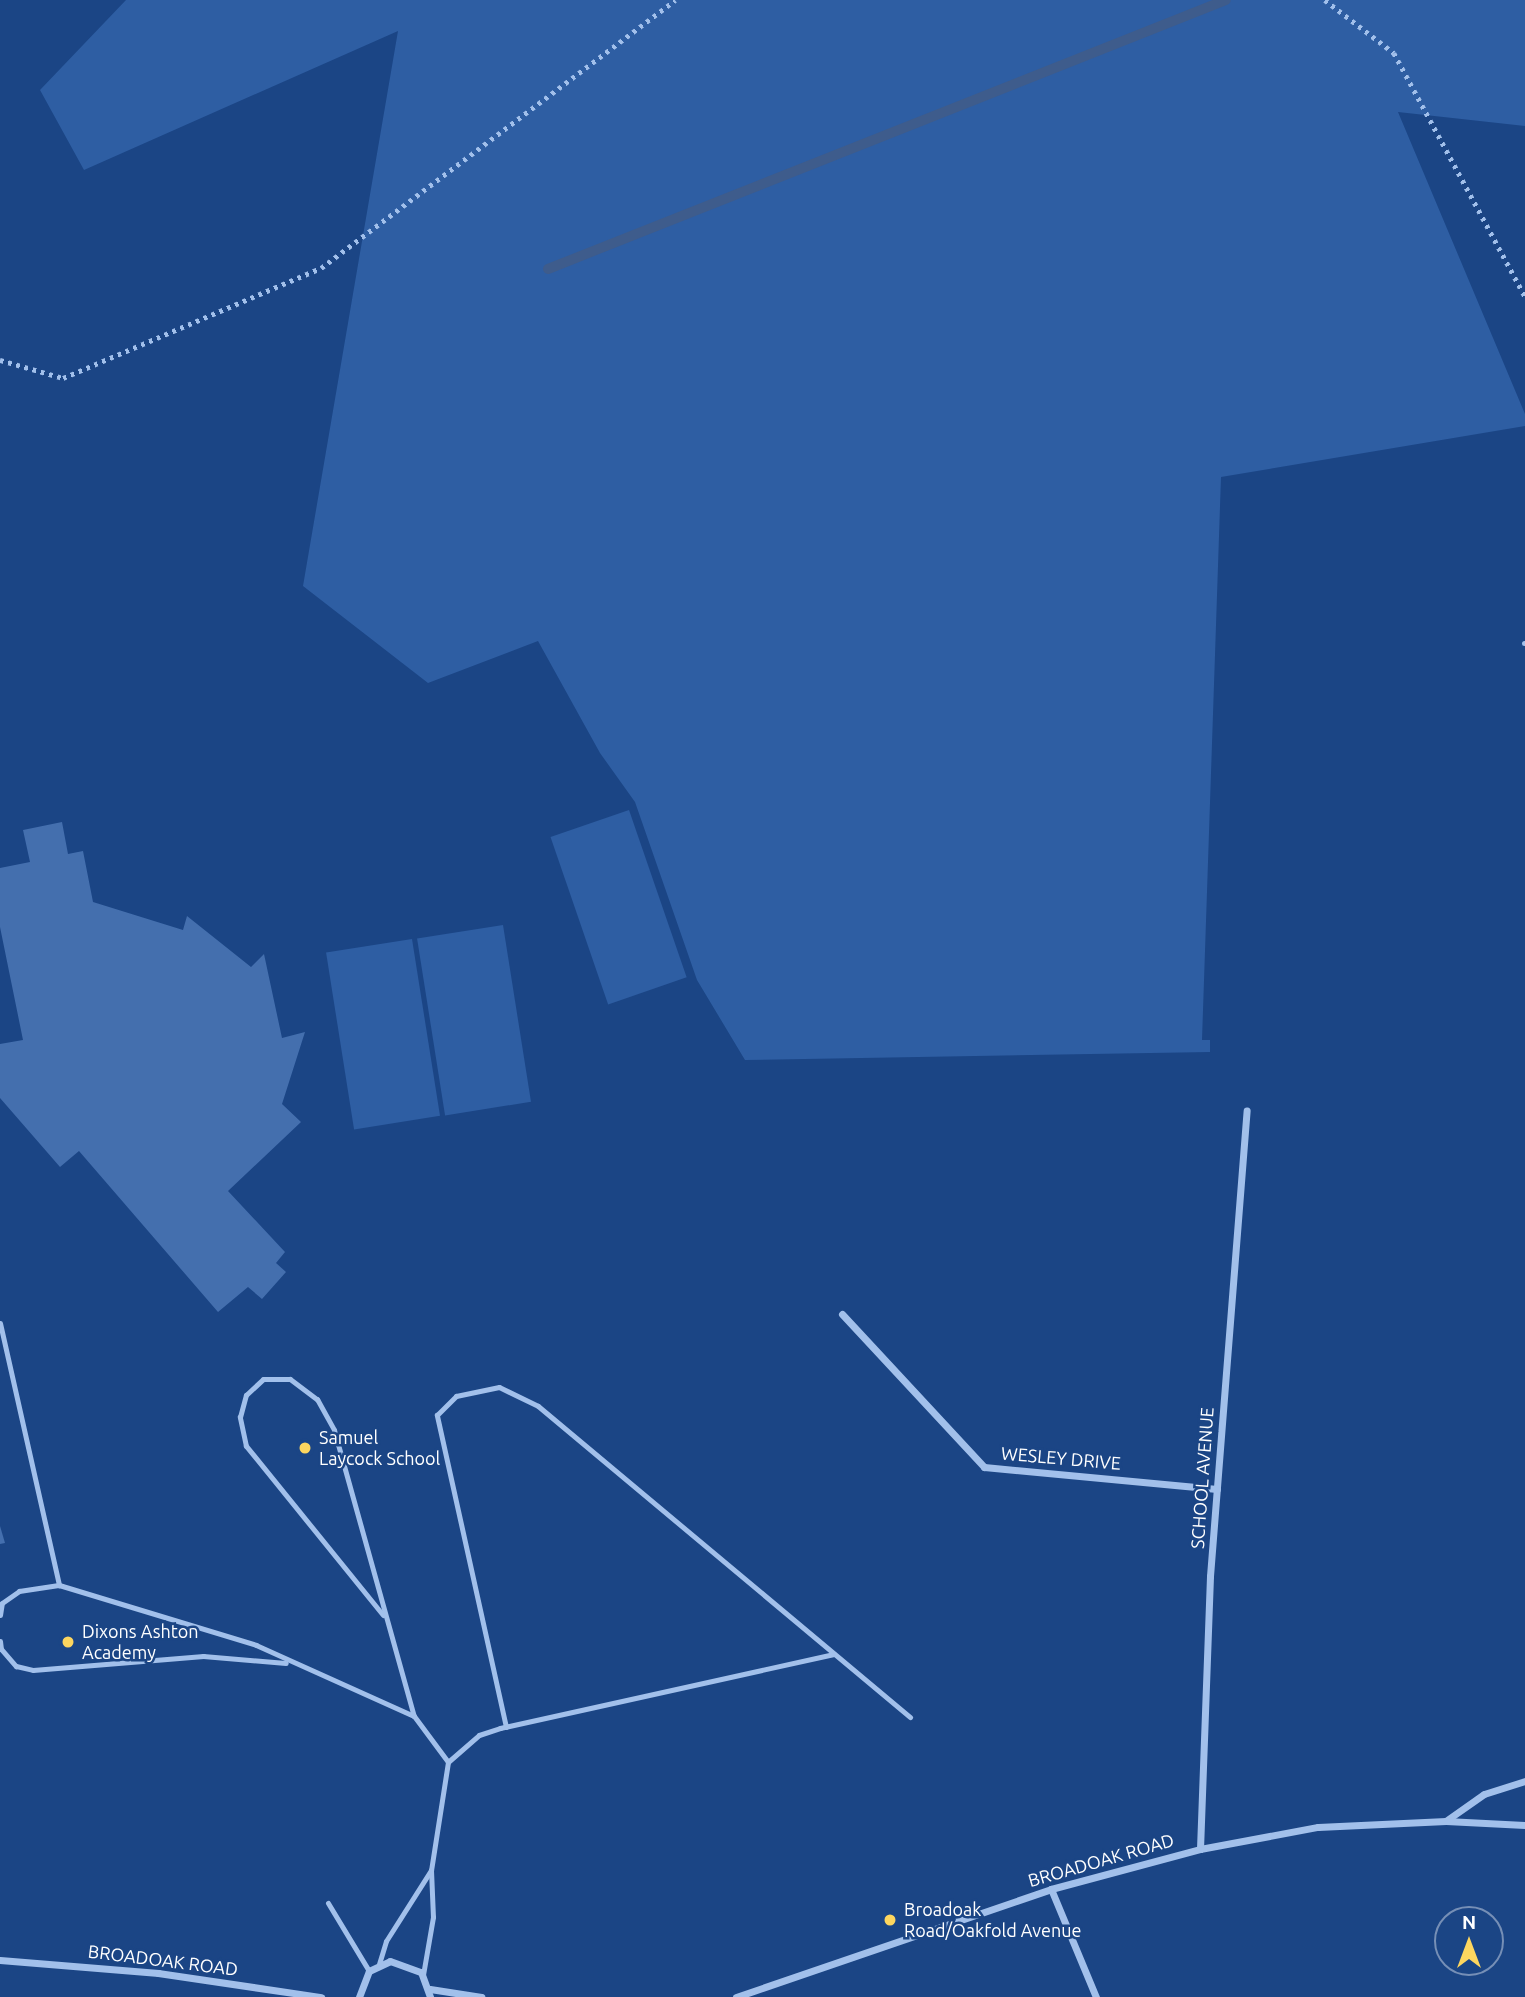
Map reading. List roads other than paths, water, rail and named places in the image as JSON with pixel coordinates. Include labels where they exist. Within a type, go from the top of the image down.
[{"type":"street","name":"SCHOOL AVENUE","points":[[1200,1849],[1217,1489],[1247,1110]]},
{"type":"street","name":"WESLEY DRIVE","points":[[842,1314],[984,1467],[1217,1489]]},
{"type":"street","points":[[1446,1821],[1484,1794],[1525,1781]]},
{"type":"street","name":"BROADOAK ROAD","points":[[736,1997],[1051,1889],[1200,1849],[1318,1827],[1446,1821],[1525,1825]]},
{"type":"street","points":[[1051,1889],[1096,1997]]},
{"type":"street","name":"BROADOAK ROAD","points":[[0,1959],[158,1973],[321,1997]]},
{"type":"street","points":[[359,1997],[369,1971],[379,1964],[401,1962],[423,1975],[430,1993],[481,1997]]},
{"type":"lane","points":[[0,1323],[59,1585]]},
{"type":"lane","points":[[383,1615],[246,1446],[240,1417],[246,1395],[263,1379],[290,1379],[317,1399],[334,1430],[383,1615],[414,1716],[448,1762]]},
{"type":"lane","points":[[506,1727],[438,1415],[456,1396],[508,1389],[538,1406],[910,1717]]},
{"type":"lane","points":[[0,1615],[2,1603],[19,1591],[59,1585],[256,1645],[289,1664],[414,1716]]},
{"type":"lane","points":[[0,1641],[1,1649],[16,1666],[33,1670],[203,1656],[289,1664]]},
{"type":"lane","points":[[423,1975],[433,1917],[431,1870],[448,1762],[479,1735],[834,1654]]},
{"type":"lane","points":[[379,1964],[386,1941],[431,1870]]},
{"type":"lane","points":[[328,1903],[369,1971]]},
{"type":"waterway","points":[[548,269],[1226,0]]},
{"type":"place","name":"Samuel Laycock School","points":[[305,1448]]},
{"type":"place","name":"Dixons Ashton Academy","points":[[68,1642]]},
{"type":"place","name":"Broadoak Road/Oakfold Avenue","points":[[890,1920]]}]
